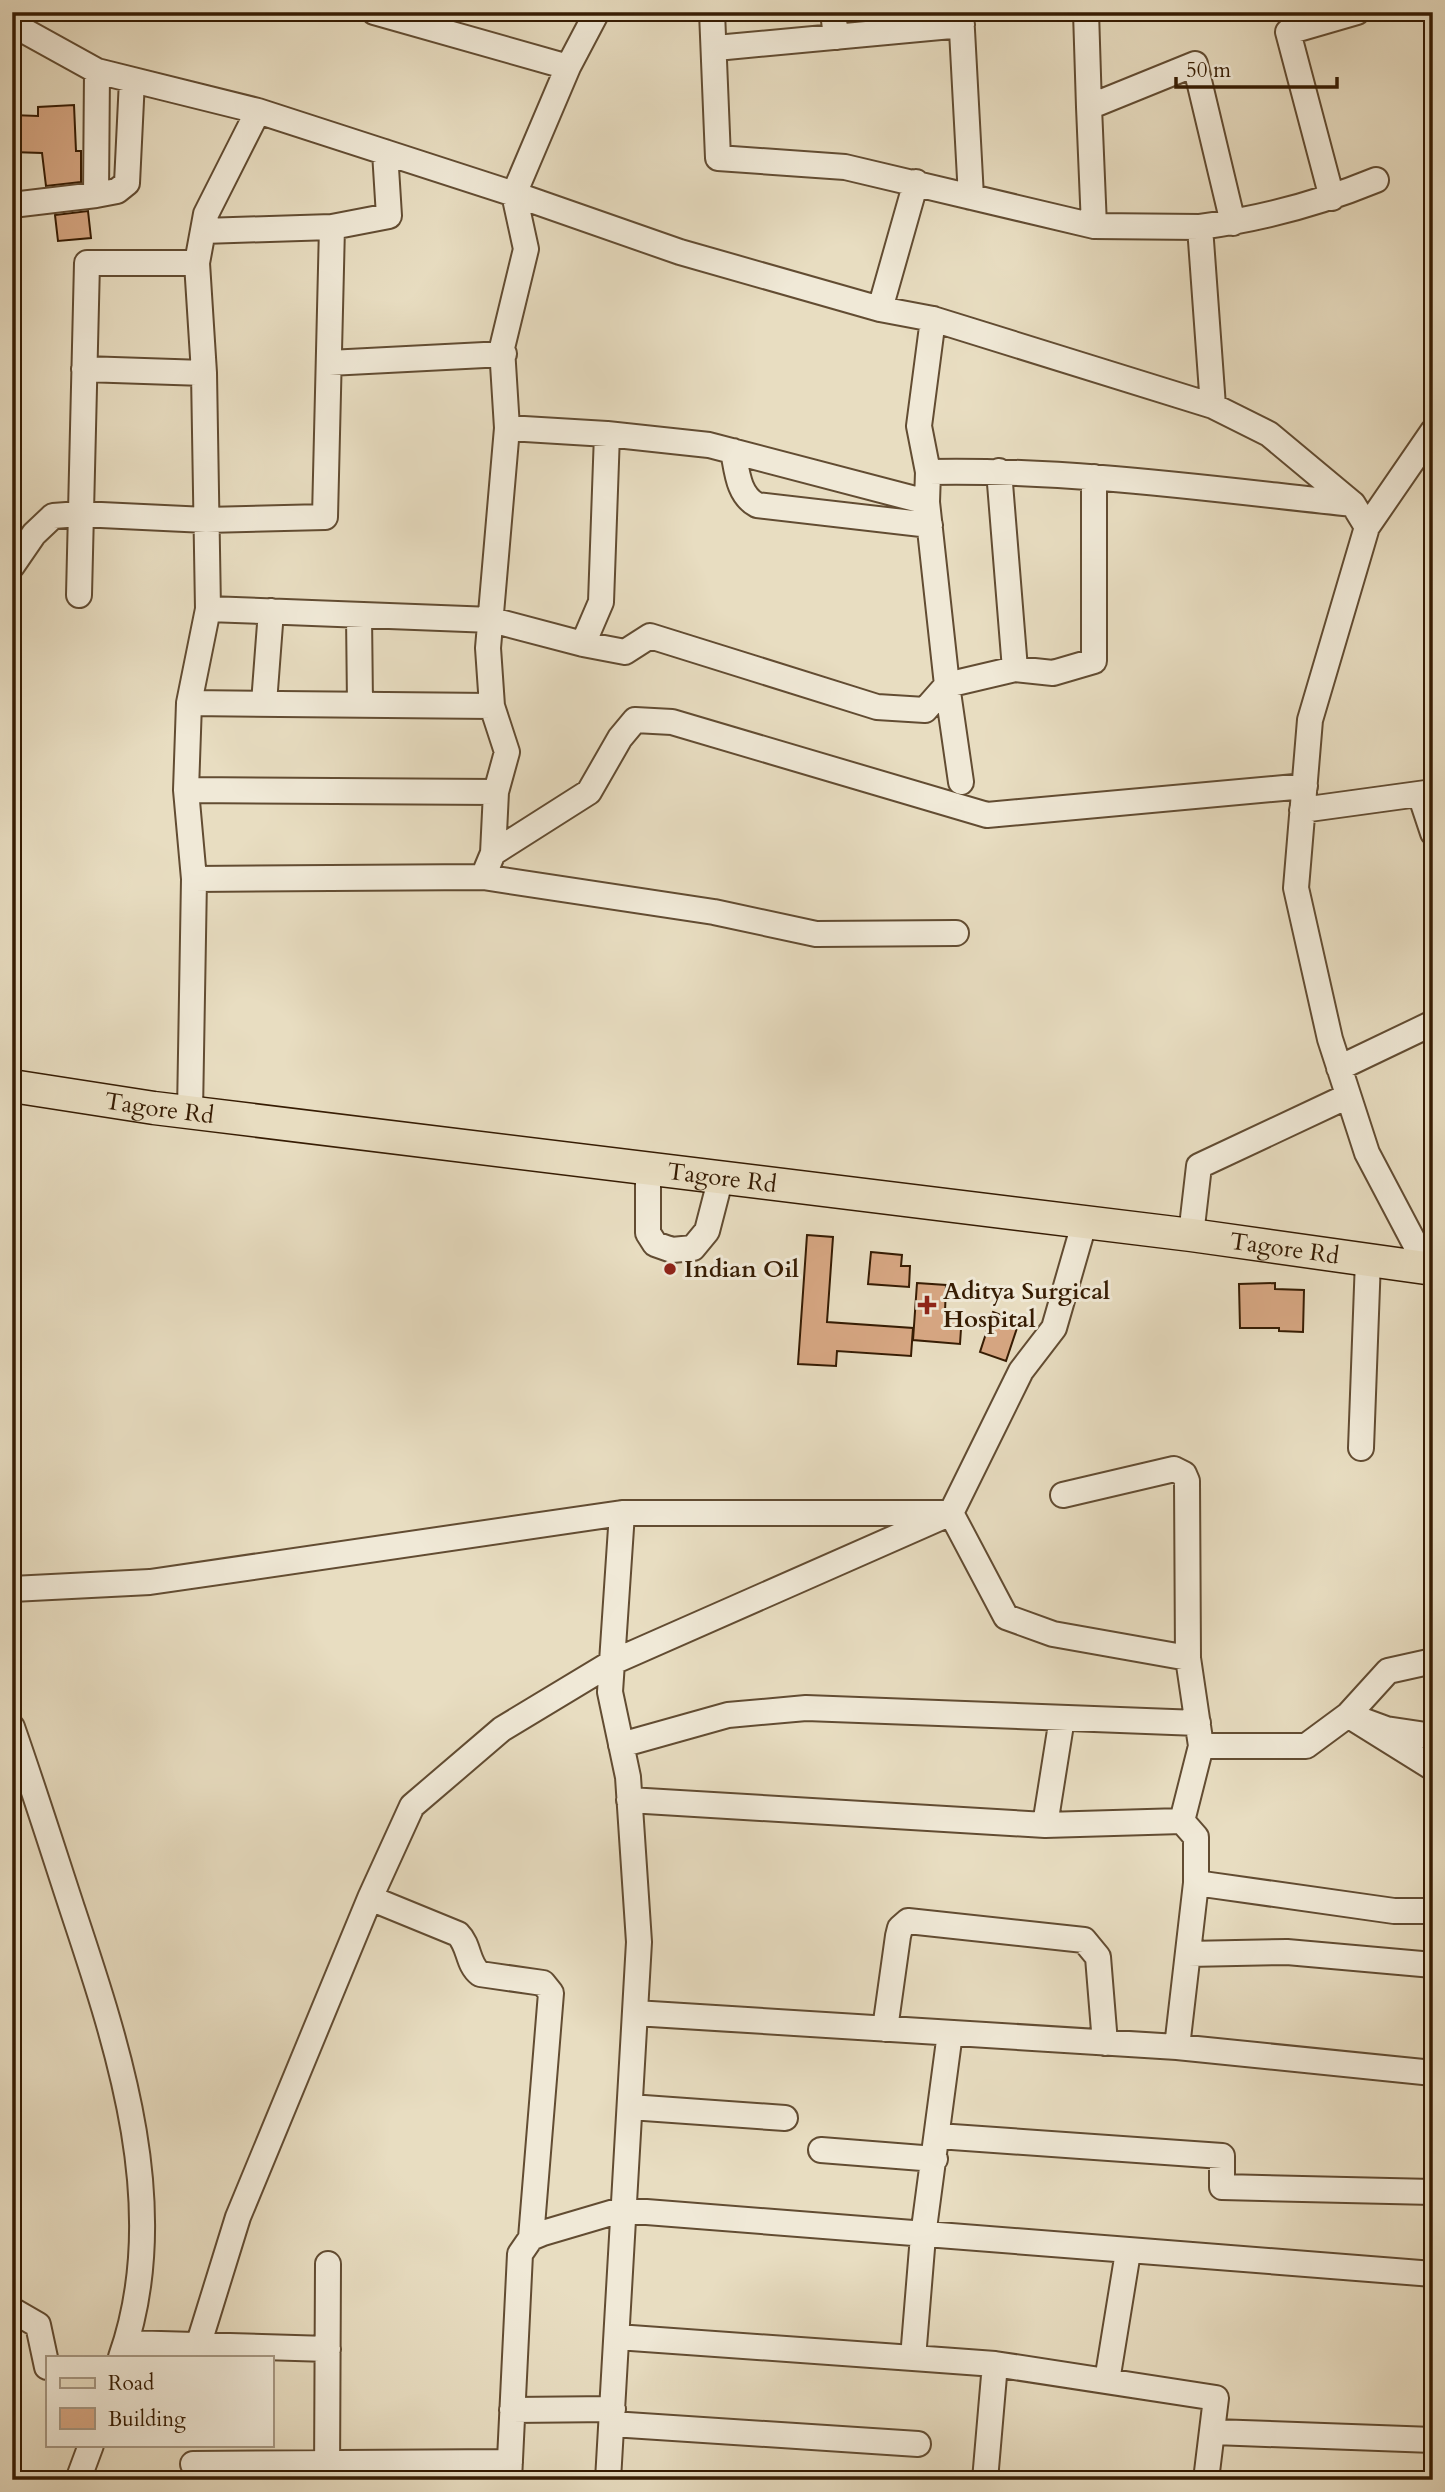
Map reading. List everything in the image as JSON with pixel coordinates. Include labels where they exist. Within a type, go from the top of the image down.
[{"type":"main road","name":"Tagore Rd","points":[[12,1086],[190,1112],[1084,1224],[1191,1235],[1433,1269]]},
{"type":"street","points":[[374,12],[568,67]]},
{"type":"street","points":[[483,877],[492,853],[496,792],[507,752],[492,706],[488,648],[507,428],[503,354],[526,248],[514,194],[568,67],[597,12]]},
{"type":"street","points":[[712,12],[716,48],[718,158],[845,167],[1094,226],[1200,227],[1233,223],[1332,198],[1376,180]]},
{"type":"street","points":[[833,12],[836,37]]},
{"type":"street","points":[[1086,12],[1094,226]]},
{"type":"street","points":[[1332,198],[1288,32],[1357,12]]},
{"type":"street","points":[[716,48],[836,37],[961,19],[971,197]]},
{"type":"street","points":[[12,24],[97,71],[258,111],[514,194],[680,252],[880,309],[933,320],[1213,406],[1269,434],[1353,505],[1367,527]]},
{"type":"street","points":[[1089,107],[1195,65],[1233,223]]},
{"type":"street","points":[[96,195],[97,71]]},
{"type":"street","points":[[12,205],[117,191],[127,183],[132,80]]},
{"type":"street","points":[[190,1112],[194,880],[186,790],[189,703],[208,609],[204,373],[197,263],[206,214],[258,111]]},
{"type":"street","points":[[203,231],[332,227],[389,216],[384,152]]},
{"type":"street","points":[[880,309],[916,182]]},
{"type":"street","points":[[12,566],[34,534],[53,516],[80,514],[206,520],[325,517],[332,227]]},
{"type":"street","points":[[1200,227],[1213,406]]},
{"type":"street","points":[[79,595],[87,263],[197,263]]},
{"type":"street","points":[[933,320],[919,426],[928,472],[928,514],[961,782]]},
{"type":"street","points":[[329,363],[503,354]]},
{"type":"street","points":[[84,369],[204,373]]},
{"type":"street","points":[[507,428],[607,434],[709,445],[928,514]]},
{"type":"street","points":[[1433,431],[1367,527],[1310,720],[1296,888],[1339,1069],[1367,1153],[1415,1244],[1433,1254]]},
{"type":"street","points":[[583,644],[601,602],[607,434]]},
{"type":"street","points":[[733,452],[742,491],[747,500],[757,505],[928,514]]},
{"type":"street","points":[[928,472],[999,471],[1094,477],[1353,505]]},
{"type":"street","points":[[999,471],[1015,669]]},
{"type":"street","points":[[208,609],[492,620],[625,652],[650,636],[877,707],[925,710],[947,685],[1015,669],[1053,673],[1094,661],[1094,477]]},
{"type":"street","points":[[264,704],[271,611]]},
{"type":"street","points":[[359,615],[360,704]]},
{"type":"street","points":[[189,703],[492,706]]},
{"type":"street","points":[[492,853],[589,792],[620,738],[635,720],[672,722],[987,816],[1426,793],[1433,833]]},
{"type":"street","points":[[186,790],[496,792]]},
{"type":"street","points":[[194,880],[483,877],[714,912],[816,934],[956,933]]},
{"type":"street","points":[[1339,1069],[1433,1023]]},
{"type":"street","points":[[1191,1235],[1199,1166],[1348,1096]]},
{"type":"street","points":[[648,1168],[648,1233],[655,1244],[673,1250],[693,1248],[707,1231],[720,1177]]},
{"type":"street","points":[[198,2352],[238,2217],[370,1898],[412,1805],[502,1729],[612,1662],[951,1513],[1021,1371],[1054,1328],[1084,1224]]},
{"type":"street","points":[[1361,1448],[1368,1260]]},
{"type":"street","points":[[1063,1495],[1174,1469],[1184,1474],[1187,1481],[1188,1658],[1199,1734],[1182,1821]]},
{"type":"street","points":[[12,1589],[150,1582],[622,1513],[951,1513]]},
{"type":"street","points":[[608,2480],[617,2337],[621,2210],[639,1942],[629,1800],[610,1692],[622,1513]]},
{"type":"street","points":[[951,1513],[1006,1617],[1053,1634],[1188,1658]]},
{"type":"street","points":[[621,1745],[728,1715],[806,1708],[1062,1718],[1306,1746],[1348,1715],[1388,1671],[1433,1661]]},
{"type":"street","points":[[1348,1715],[1387,1729],[1433,1736]]},
{"type":"street","points":[[1348,1715],[1433,1768]]},
{"type":"street","points":[[1045,1825],[1062,1718]]},
{"type":"street","points":[[12,1728],[121,2062],[141,2181],[141,2272],[124,2350],[198,2352],[328,2349]]},
{"type":"street","points":[[629,1800],[1045,1825],[1182,1821]]},
{"type":"street","points":[[1177,2047],[1196,1883],[1196,1837],[1182,1821]]},
{"type":"street","points":[[1196,1883],[1394,1911],[1433,1911]]},
{"type":"street","points":[[193,2463],[328,2472],[509,2471],[520,2253],[531,2238],[551,1993],[543,1983],[480,1974],[472,1967],[464,1940],[458,1934],[370,1898]]},
{"type":"street","points":[[885,2029],[898,1936],[900,1928],[908,1921],[1084,1940],[1098,1957],[1105,2043]]},
{"type":"street","points":[[1188,1954],[1287,1952],[1433,1965]]},
{"type":"street","points":[[635,2013],[1177,2047],[1433,2073]]},
{"type":"street","points":[[913,2358],[923,2236],[950,2033]]},
{"type":"street","points":[[630,2107],[785,2118]]},
{"type":"street","points":[[821,2150],[936,2147],[1222,2156],[1222,2187],[1433,2192]]},
{"type":"street","points":[[531,2238],[621,2210],[923,2236],[1433,2274]]},
{"type":"street","points":[[1107,2381],[1128,2252]]},
{"type":"street","points":[[328,2264],[328,2472]]},
{"type":"street","points":[[12,2310],[38,2325],[46,2362]]},
{"type":"street","points":[[617,2337],[995,2364],[1216,2398],[1214,2432],[1206,2480]]},
{"type":"street","points":[[985,2480],[995,2364]]},
{"type":"street","points":[[512,2410],[612,2416],[918,2445]]},
{"type":"street","points":[[1214,2432],[1433,2441]]},
{"type":"street","points":[[78,2480],[91,2446]]},
{"type":"building","points":[[74,105],[76,151],[81,151],[81,182],[46,186],[42,153],[12,152],[12,115],[38,116],[38,107]]},
{"type":"building","points":[[88,211],[91,238],[58,241],[55,215]]},
{"type":"building","points":[[807,1235],[833,1237],[827,1322],[913,1328],[911,1356],[837,1351],[836,1366],[798,1364]]},
{"type":"building","points":[[871,1252],[902,1255],[901,1266],[910,1266],[909,1287],[868,1284]]},
{"type":"building","points":[[917,1283],[946,1285],[945,1312],[962,1314],[960,1344],[913,1340]]},
{"type":"building","points":[[1275,1283],[1275,1289],[1304,1290],[1303,1332],[1279,1331],[1279,1328],[1240,1328],[1239,1284]]},
{"type":"building","points":[[993,1312],[1019,1322],[1006,1361],[980,1352]]},
{"type":"place","name":"Indian Oil","points":[[670,1269]]},
{"type":"place","name":"Aditya Surgical Hospital","points":[[927,1305]]}]
